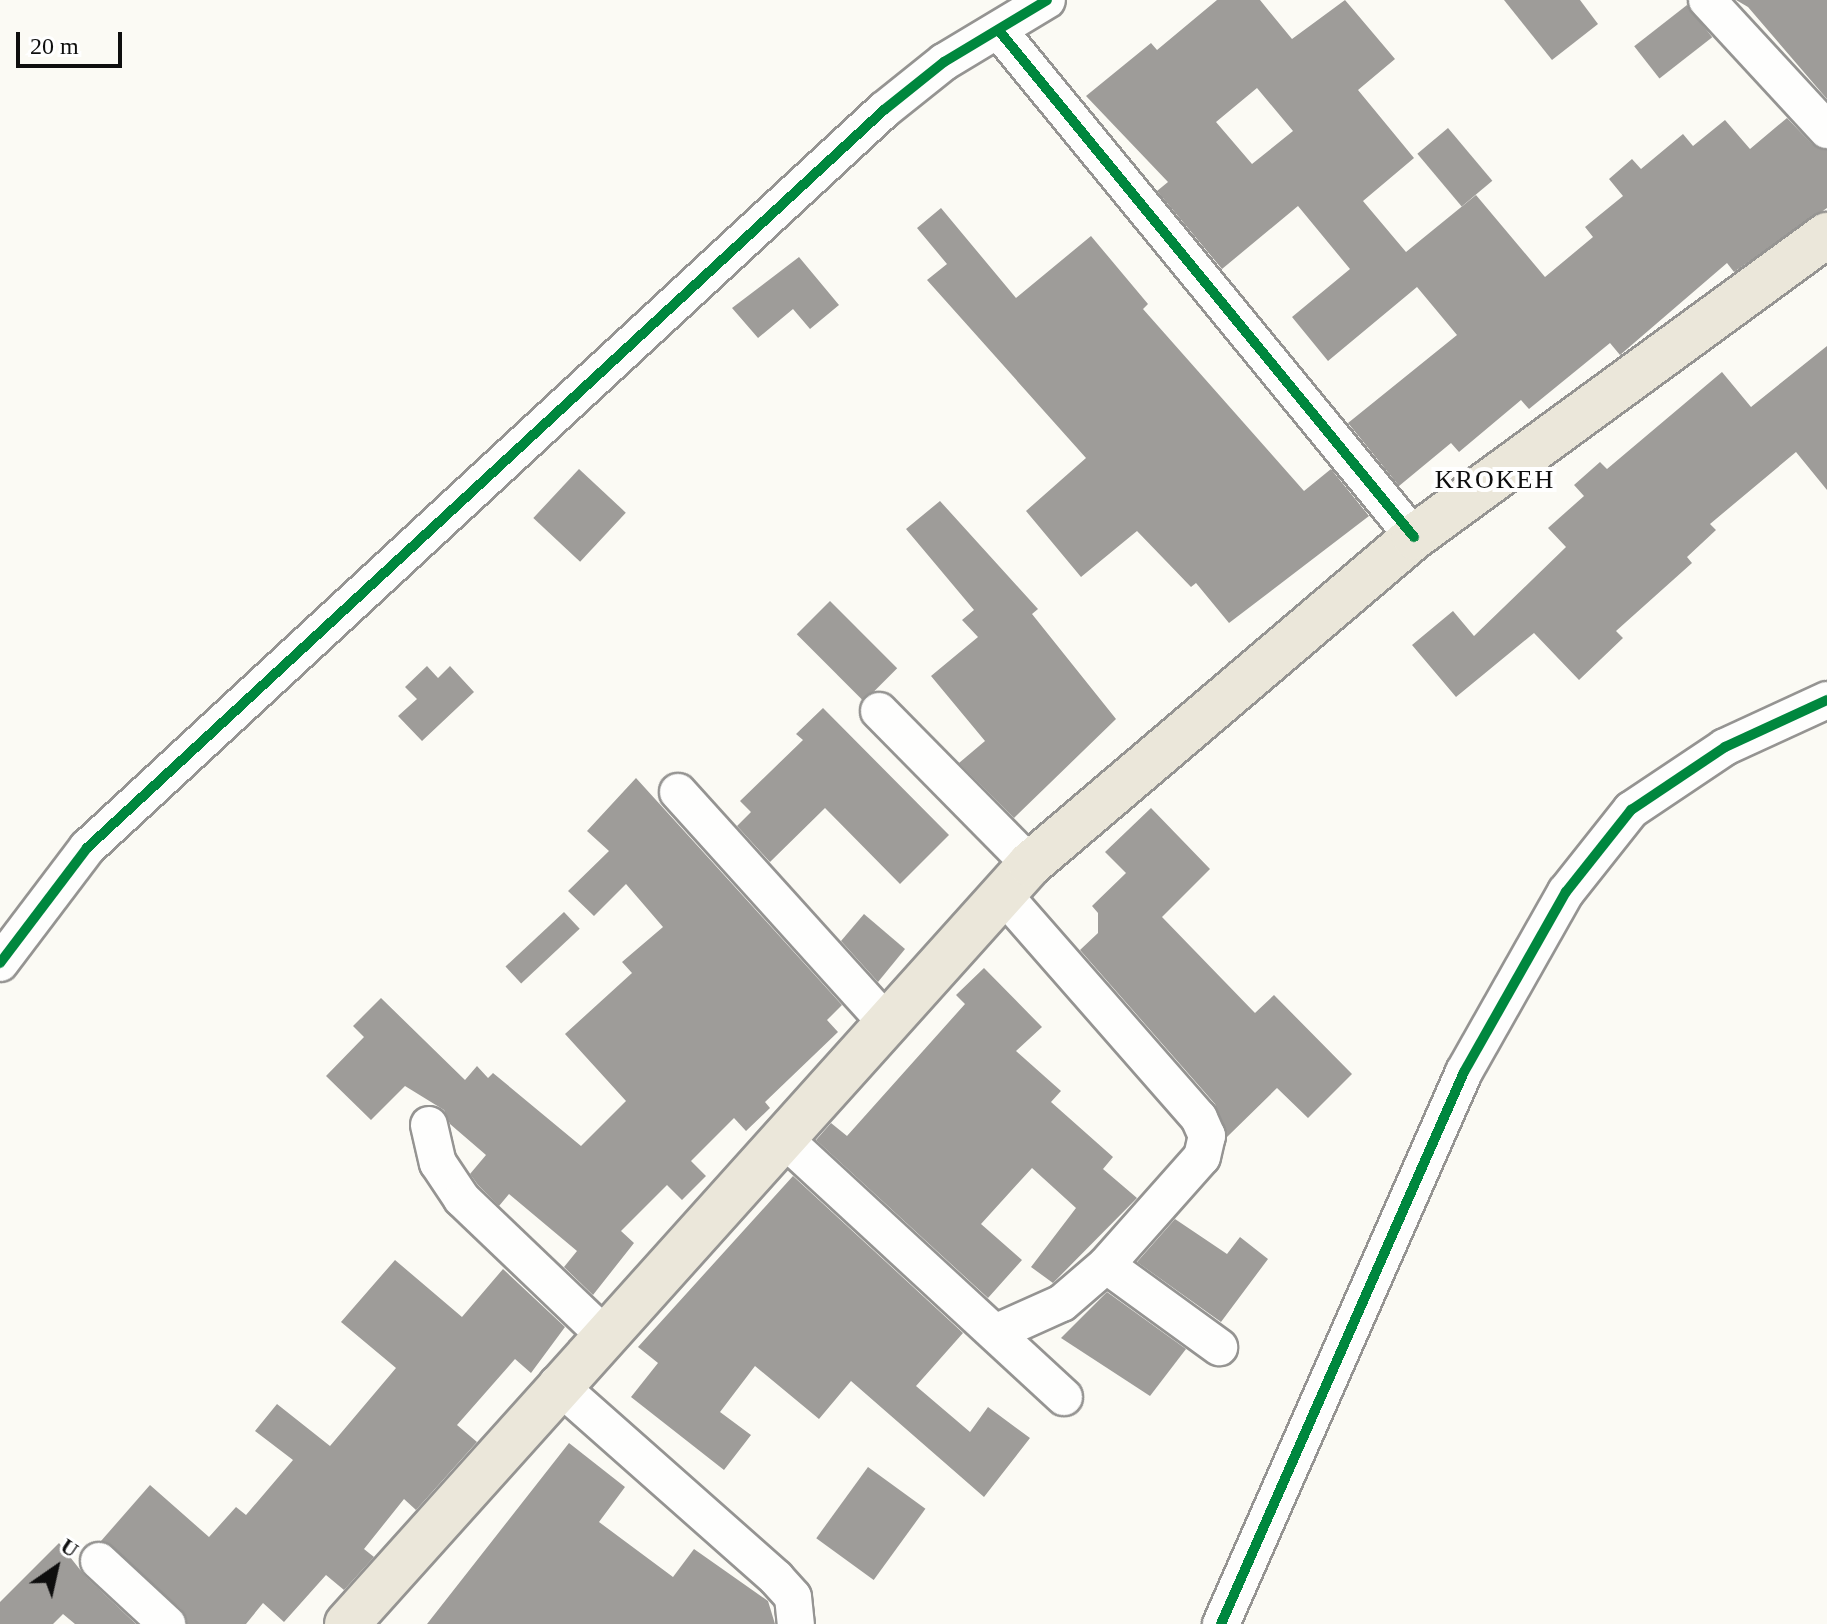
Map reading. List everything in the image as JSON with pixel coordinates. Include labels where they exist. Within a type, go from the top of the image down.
[{"type":"main road","points":[[347,1624],[602,1333],[1015,878],[1414,537],[1827,235]]},
{"type":"street","points":[[0,963],[87,848],[884,110],[944,62],[1000,32],[1047,0]]},
{"type":"street","points":[[1707,0],[1827,130]]},
{"type":"street","points":[[1000,32],[1414,537]]},
{"type":"street","points":[[1221,1624],[1464,1072],[1566,892],[1631,810],[1725,747],[1827,700]]},
{"type":"street","points":[[879,711],[1015,878],[1199,1118],[1207,1136],[1202,1157],[1106,1265],[1062,1303],[995,1333]]},
{"type":"street","points":[[678,792],[885,1021]]},
{"type":"street","points":[[429,1125],[438,1163],[462,1199],[602,1333]]},
{"type":"street","points":[[781,1136],[1064,1397]]},
{"type":"street","points":[[1106,1265],[1219,1347]]},
{"type":"street","points":[[557,1384],[776,1578],[793,1597],[796,1624]]},
{"type":"street","points":[[99,1561],[167,1624]]},
{"type":"building","points":[[1217,0],[1260,0],[1292,39],[1345,0],[1395,59],[1358,90],[1414,158],[1363,201],[1406,252],[1476,195],[1545,277],[1593,237],[1585,227],[1623,196],[1609,179],[1632,159],[1641,169],[1683,134],[1693,146],[1725,120],[1750,149],[1787,118],[1812,144],[1827,150],[1827,208],[1734,272],[1727,263],[1620,355],[1610,343],[1529,409],[1521,400],[1459,452],[1451,443],[1399,486],[1348,423],[1457,335],[1417,287],[1328,361],[1292,317],[1350,269],[1298,206],[1222,269],[1157,191],[1168,182],[1086,96],[1151,43],[1157,50]],"holes":[[[1257,88],[1293,131],[1252,164],[1216,122]]]},
{"type":"building","points":[[1504,0],[1580,0],[1598,24],[1552,60]]},
{"type":"building","points":[[1736,0],[1827,0],[1827,99],[1748,7]]},
{"type":"building","points":[[1687,5],[1712,37],[1659,79],[1634,46]]},
{"type":"building","points":[[1448,128],[1492,181],[1462,207],[1417,154]]},
{"type":"building","points":[[941,208],[1016,298],[1091,236],[1148,304],[1143,309],[1304,491],[1331,469],[1369,516],[1229,623],[1196,583],[1191,587],[1137,531],[1081,577],[1026,511],[1086,458],[927,280],[947,264],[917,228]]},
{"type":"building","points":[[799,257],[839,305],[810,329],[793,309],[758,338],[732,308]]},
{"type":"building","points":[[1827,346],[1827,490],[1796,452],[1710,524],[1716,530],[1687,557],[1692,563],[1616,631],[1623,638],[1579,680],[1534,633],[1456,697],[1412,645],[1453,611],[1474,636],[1566,547],[1548,528],[1584,496],[1574,485],[1600,462],[1607,469],[1722,372],[1751,407]]},
{"type":"building","points":[[579,469],[626,513],[580,562],[533,518]]},
{"type":"building","points":[[940,501],[1038,609],[1032,614],[1116,719],[1014,818],[959,763],[985,741],[931,676],[978,637],[962,620],[974,610],[906,529]]},
{"type":"building","points":[[830,601],[897,668],[864,701],[797,634]]},
{"type":"building","points":[[427,666],[438,678],[450,666],[474,692],[422,741],[398,716],[417,699],[405,687]]},
{"type":"building","points":[[823,708],[949,835],[900,884],[825,808],[770,862],[737,826],[751,812],[740,801],[803,740],[796,734]]},
{"type":"building","points":[[636,778],[842,1005],[827,1020],[838,1032],[765,1102],[770,1108],[746,1131],[734,1118],[691,1161],[706,1176],[682,1200],[667,1185],[621,1231],[634,1243],[593,1295],[564,1267],[577,1251],[509,1194],[499,1206],[478,1185],[470,1174],[486,1155],[450,1124],[444,1110],[405,1086],[371,1120],[326,1076],[364,1037],[353,1026],[381,998],[465,1080],[477,1066],[488,1078],[493,1073],[581,1146],[626,1101],[565,1034],[632,973],[622,962],[663,927],[626,884],[594,916],[568,891],[609,851],[587,831]]},
{"type":"building","points":[[1151,808],[1210,869],[1162,917],[1255,1013],[1274,995],[1352,1074],[1308,1118],[1277,1088],[1227,1137],[1215,1104],[1080,950],[1098,933],[1098,913],[1092,906],[1126,873],[1105,852]]},
{"type":"building","points":[[564,912],[580,929],[521,983],[505,967]]},
{"type":"building","points":[[864,914],[905,949],[878,982],[841,941]]},
{"type":"building","points":[[984,968],[1042,1027],[1016,1051],[1061,1091],[1051,1102],[1113,1157],[1103,1169],[1137,1198],[1053,1283],[1031,1267],[1076,1208],[1032,1168],[981,1224],[1022,1260],[988,1298],[816,1140],[831,1123],[847,1136],[965,1004],[956,995]]},
{"type":"building","points":[[793,1176],[963,1333],[916,1386],[970,1432],[988,1407],[1030,1438],[984,1497],[851,1381],[819,1419],[755,1366],[720,1412],[751,1435],[724,1470],[631,1397],[658,1363],[638,1347]]},
{"type":"building","points":[[1175,1219],[1227,1254],[1240,1237],[1268,1259],[1221,1322],[1137,1262]]},
{"type":"building","points":[[395,1260],[462,1317],[503,1269],[565,1327],[531,1373],[515,1359],[457,1425],[477,1442],[416,1510],[404,1499],[364,1549],[374,1557],[344,1590],[326,1575],[284,1622],[263,1603],[246,1624],[187,1624],[181,1609],[101,1541],[150,1485],[209,1537],[236,1507],[246,1515],[293,1460],[255,1431],[277,1404],[330,1446],[396,1368],[341,1322]]},
{"type":"building","points":[[1107,1292],[1186,1349],[1150,1396],[1061,1338]]},
{"type":"building","points":[[569,1443],[625,1487],[599,1522],[673,1577],[694,1549],[768,1601],[775,1624],[427,1624]]},
{"type":"building","points":[[868,1467],[925,1509],[874,1580],[816,1538]]},
{"type":"building","points":[[59,1543],[85,1576],[136,1624],[75,1624],[63,1614],[53,1624],[0,1624],[0,1602]]},
{"type":"cycle path","points":[[0,963],[87,848],[884,110],[944,62],[1047,0]]},
{"type":"cycle path","points":[[1000,32],[1414,537]]},
{"type":"cycle path","points":[[1221,1624],[1464,1072],[1566,892],[1631,810],[1725,747],[1827,700]]},
{"type":"district","name":"KROKEH","points":[[1495,480]]}]
